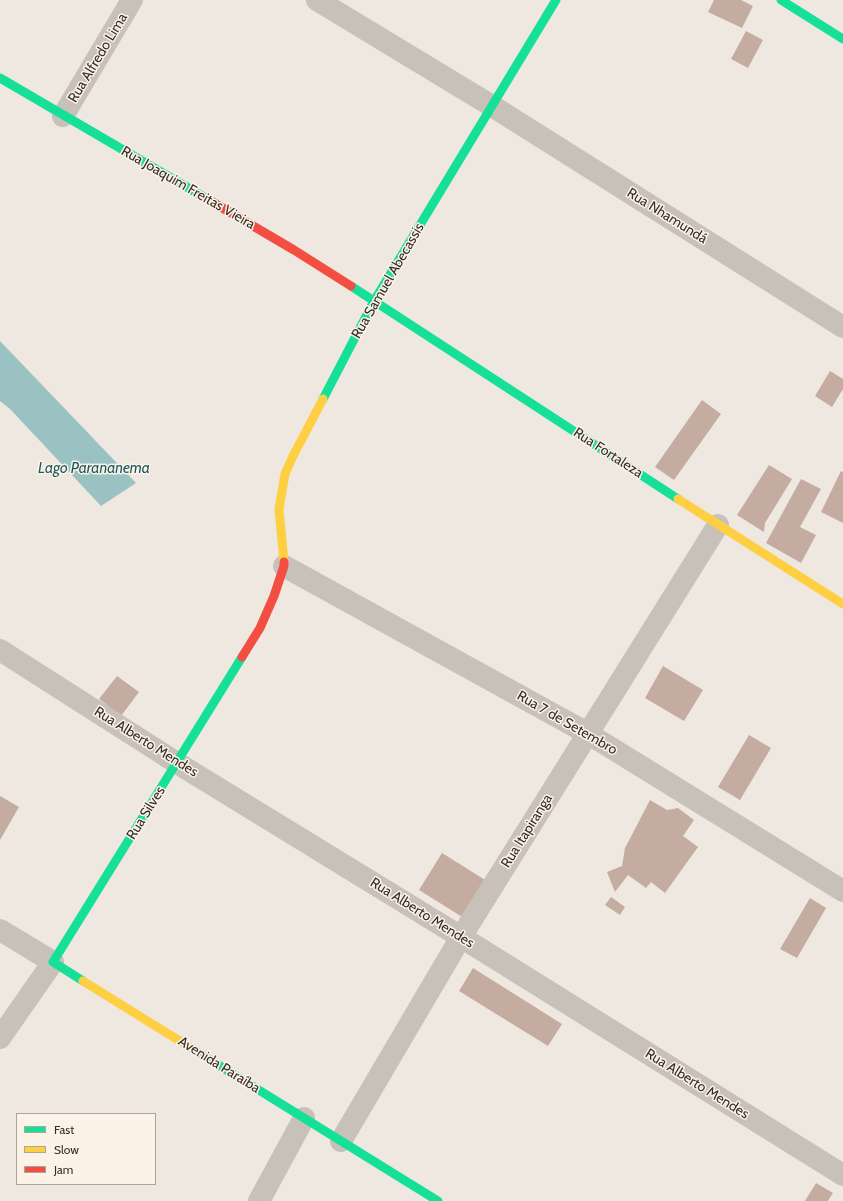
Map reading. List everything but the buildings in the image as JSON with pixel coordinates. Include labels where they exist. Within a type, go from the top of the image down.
[{"type":"street","name":"Rua Alfredo Lima","points":[[63,116],[132,0]]},
{"type":"street","name":"Rua Nhamundá","points":[[318,0],[492,106],[843,327]]},
{"type":"street","name":"Rua Samuel Abecassis","points":[[282,573],[279,509],[285,474],[293,456],[374,301],[556,0]]},
{"type":"street","points":[[780,0],[843,39]]},
{"type":"street","name":"Rua Joaquim Freitas Vieira","points":[[0,78],[294,250],[374,301]]},
{"type":"street","name":"Rua Fortaleza","points":[[374,301],[718,525],[843,604]]},
{"type":"street","name":"Rua Itapiranga","points":[[341,1141],[461,937],[718,525]]},
{"type":"street","name":"Rua 7 de Setembro","points":[[282,573],[587,734],[843,891]]},
{"type":"street","name":"Rua Silves","points":[[0,1038],[53,962],[250,645],[267,613],[282,573]]},
{"type":"street","name":"Rua Alberto Mendes","points":[[0,650],[177,763],[461,937],[843,1175]]},
{"type":"street","name":"Avenida Paraíba","points":[[0,930],[438,1201]]},
{"type":"street","points":[[259,1201],[304,1118]]},
{"type":"water","name":"Lago Parananema","points":[[0,341],[136,483],[101,506],[10,409],[0,401]]},
{"type":"traffic: fast","points":[[323,399],[374,301],[556,0]]},
{"type":"traffic: fast","points":[[781,0],[843,39]]},
{"type":"traffic: fast","points":[[0,78],[214,203]]},
{"type":"traffic: fast","points":[[351,286],[678,499]]},
{"type":"traffic: fast","points":[[83,981],[53,962],[242,657]]},
{"type":"traffic: fast","points":[[191,1048],[438,1201]]},
{"type":"traffic: slow","points":[[284,562],[279,509],[285,474],[323,399]]},
{"type":"traffic: slow","points":[[678,499],[843,604]]},
{"type":"traffic: slow","points":[[83,981],[191,1048]]},
{"type":"traffic: jam","points":[[214,203],[294,250],[351,286]]},
{"type":"traffic: jam","points":[[242,657],[260,628],[274,596],[284,562]]}]
